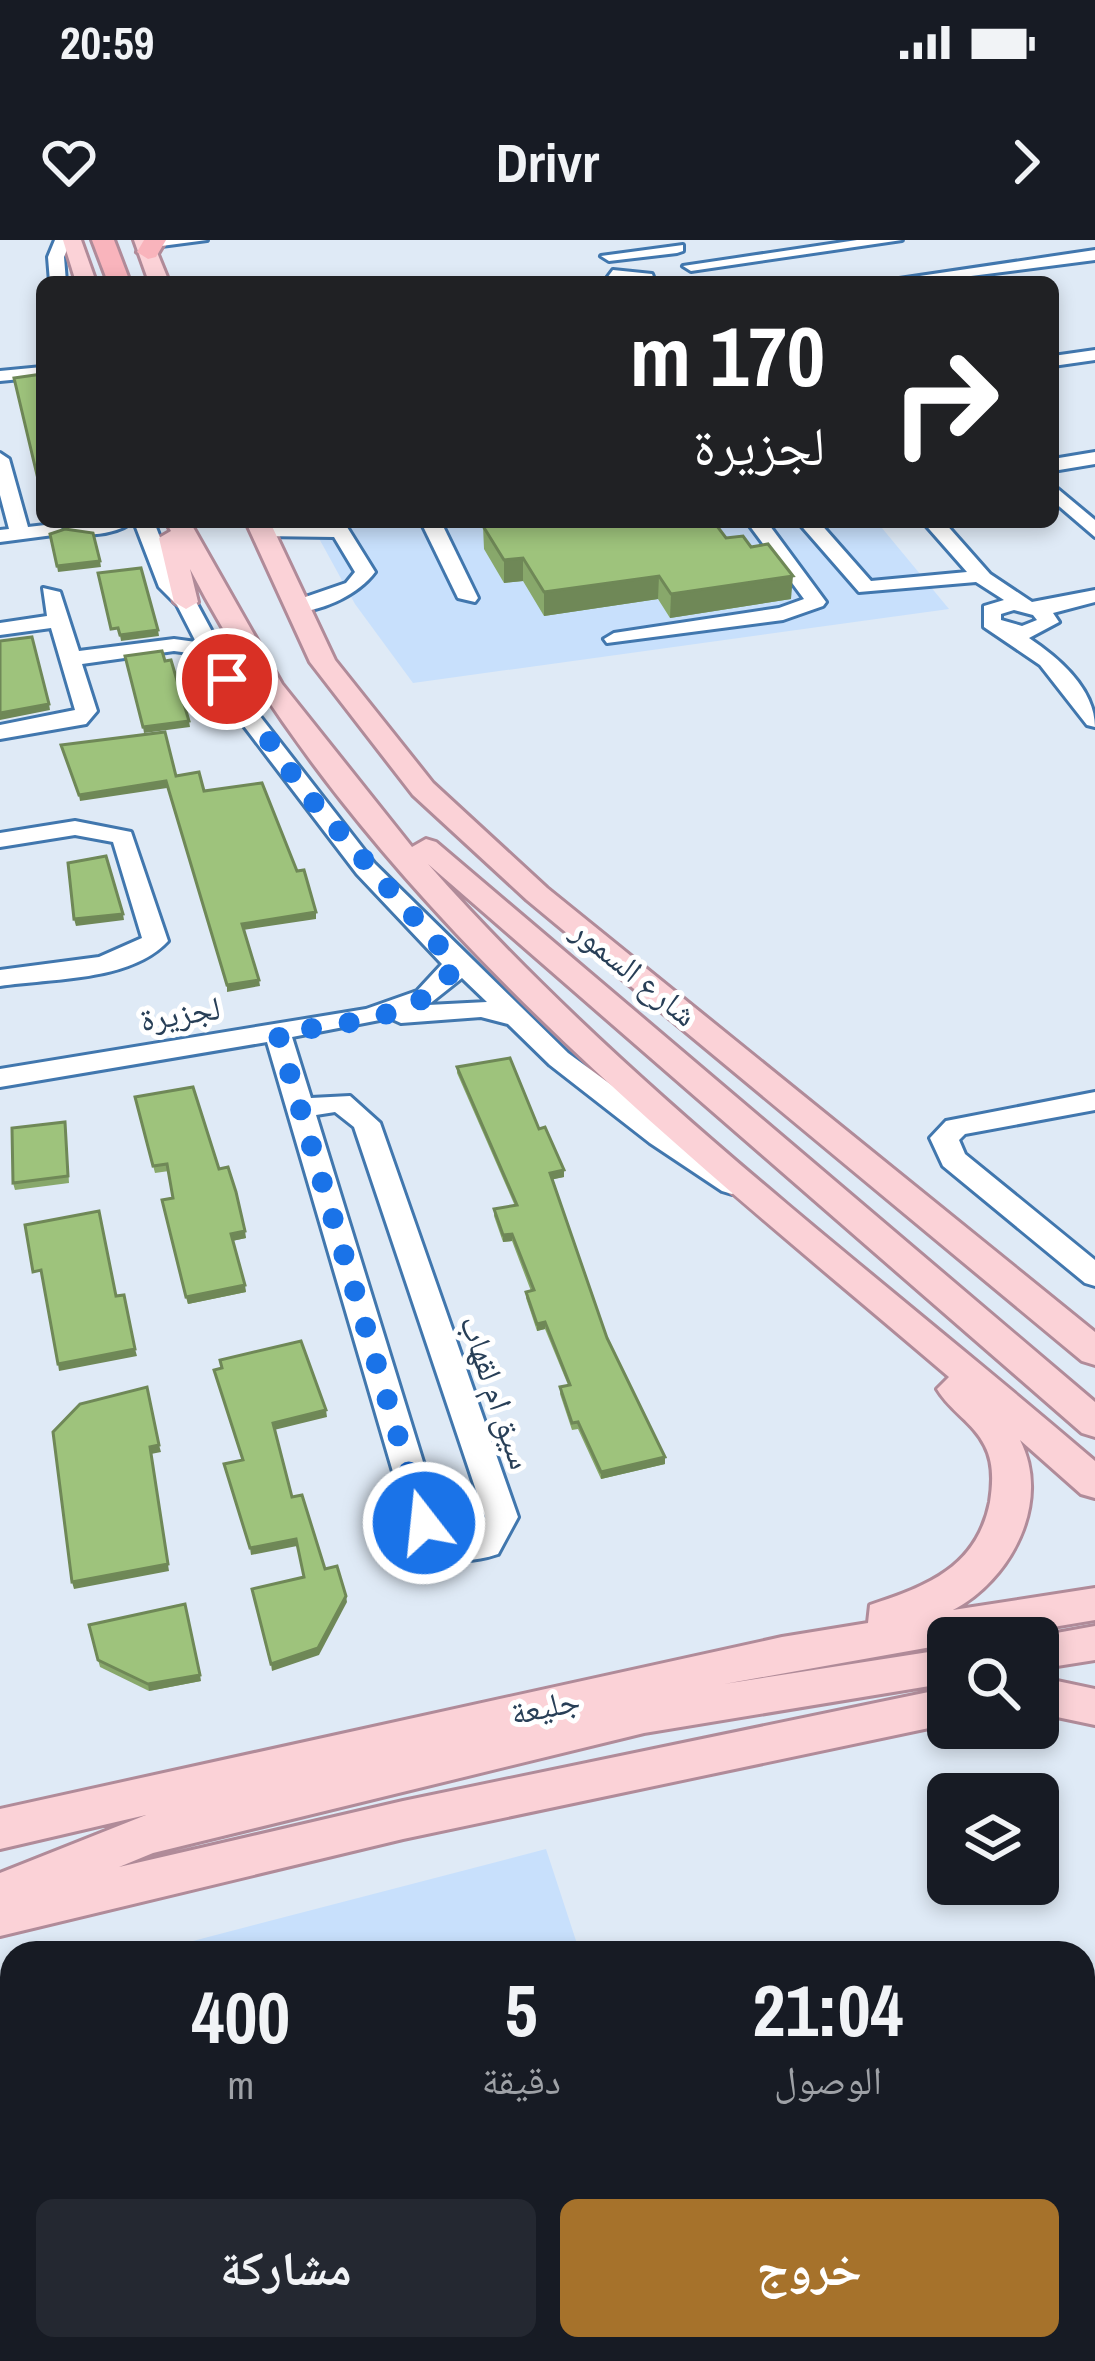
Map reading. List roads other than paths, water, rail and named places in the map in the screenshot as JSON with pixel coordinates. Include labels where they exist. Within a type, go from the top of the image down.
[{"type":"highway","points":[[103,240],[117,276]]},
{"type":"main road","points":[[68,240],[83,276]]},
{"type":"main road","points":[[149,244],[157,276]]},
{"type":"main road","points":[[149,528],[234,629],[274,692],[363,806],[592,1049],[1095,1484]]},
{"type":"main road","name":"شارع السمور","points":[[261,528],[295,607],[355,708],[423,789],[537,894],[1095,1352]]},
{"type":"main road","points":[[363,806],[436,856],[1095,1423]]},
{"type":"main road","points":[[780,1213],[826,1268],[992,1425],[1013,1475],[1000,1541],[973,1578],[928,1605],[820,1637],[782,1654]]},
{"type":"main road","name":"جليعة","points":[[0,1829],[782,1654],[1095,1604]]},
{"type":"main road","points":[[1059,1649],[1095,1643]]},
{"type":"main road","points":[[0,1894],[149,1834],[644,1715],[927,1669]]},
{"type":"main road","points":[[1059,1689],[1095,1682]]},
{"type":"main road","points":[[1059,1698],[1095,1707]]},
{"type":"main road","points":[[0,1915],[403,1820],[927,1710]]},
{"type":"street","points":[[57,276],[55,266],[68,240]]},
{"type":"street","points":[[149,244],[200,240]]},
{"type":"street","points":[[595,240],[618,276]]},
{"type":"street","points":[[609,256],[674,244],[698,276]]},
{"type":"street","points":[[691,266],[912,254],[1095,255]]},
{"type":"street","points":[[1059,340],[1087,356]]},
{"type":"street","points":[[0,365],[36,361]]},
{"type":"street","points":[[0,376],[36,373]]},
{"type":"street","points":[[1059,464],[1095,458]]},
{"type":"street","points":[[0,459],[10,535],[91,528]]},
{"type":"street","points":[[1059,497],[1095,531]]},
{"type":"street","points":[[147,528],[169,587],[186,602],[242,707],[366,868],[515,1017],[596,1090],[780,1213]]},
{"type":"street","points":[[292,528],[340,531],[363,568],[363,579],[353,586],[295,607]]},
{"type":"street","points":[[434,528],[468,598]]},
{"type":"street","points":[[614,639],[783,614],[816,602],[762,528]]},
{"type":"street","points":[[811,528],[866,587],[969,578]]},
{"type":"street","points":[[924,528],[992,610],[1039,614],[1095,608]]},
{"type":"street","points":[[938,528],[982,578],[1039,614],[1048,660]]},
{"type":"street","points":[[0,732],[78,719],[86,711],[50,592]]},
{"type":"street","points":[[1039,614],[1095,596]]},
{"type":"street","points":[[992,610],[988,619],[1048,660],[1095,720]]},
{"type":"street","points":[[1004,630],[1032,632],[1039,614]]},
{"type":"street","points":[[0,629],[59,621]]},
{"type":"street","points":[[174,645],[198,626]]},
{"type":"street","points":[[70,659],[174,645],[211,650]]},
{"type":"street","points":[[0,840],[75,828],[123,837],[155,941],[140,952],[0,978]]},
{"type":"street","name":"لجزيرة","points":[[371,1016],[426,997],[449,978],[455,964],[450,952]]},
{"type":"street","name":"لجزيرة","points":[[0,1078],[371,1016],[481,1009],[515,1017]]},
{"type":"street","name":"سيق ام لقهاب","points":[[278,1034],[424,1523],[451,1549],[486,1545],[502,1517],[366,1123],[340,1102],[301,1108]]},
{"type":"street","points":[[1095,1101],[956,1127],[944,1138],[944,1149],[1095,1276]]}]
